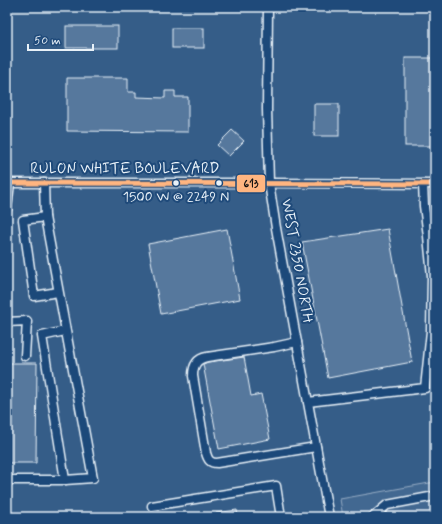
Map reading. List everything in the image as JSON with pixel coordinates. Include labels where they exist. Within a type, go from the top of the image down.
[{"type":"street","name":"WEST 2350 NORTH","points":[[268,7],[267,109],[269,183],[329,517]]},
{"type":"street","name":"RULON WHITE BOULEVARD","points":[[9,183],[435,184]]},
{"type":"street","points":[[7,209],[9,183]]},
{"type":"street","points":[[7,480],[65,480],[93,478],[45,217],[44,183]]},
{"type":"street","points":[[308,402],[425,388],[431,331],[432,236],[424,206],[423,184]]},
{"type":"street","points":[[45,217],[23,220],[34,296],[58,292]]},
{"type":"street","points":[[7,322],[27,322],[25,356]]},
{"type":"street","points":[[65,331],[42,336],[65,480]]},
{"type":"street","points":[[297,342],[274,347],[207,356],[198,360],[194,367],[193,376],[206,453],[209,461],[212,463],[218,463],[316,447]]},
{"type":"street","points":[[152,506],[276,486],[281,517]]},
{"type":"street","points":[[373,517],[387,505],[435,496]]},
{"type":"shaded area","points":[[7,7],[435,7],[435,517],[7,517]]},
{"type":"shaded area","points":[[435,482],[435,517],[343,517],[340,499]]},
{"type":"building","points":[[66,26],[118,26],[118,48],[66,48]]},
{"type":"building","points":[[172,28],[204,28],[204,48],[172,48]]},
{"type":"building","points":[[405,58],[435,58],[435,146],[405,146]]},
{"type":"building","points":[[67,78],[128,78],[128,92],[136,92],[136,97],[165,98],[165,91],[175,91],[175,97],[188,97],[188,132],[67,131]]},
{"type":"building","points":[[314,104],[339,104],[339,136],[314,136]]},
{"type":"building","points":[[232,130],[244,141],[229,156],[217,145]]},
{"type":"building","points":[[227,229],[240,299],[161,314],[148,244]]},
{"type":"building","points":[[388,229],[412,362],[328,378],[302,242]]},
{"type":"building","points":[[244,357],[251,396],[261,394],[270,439],[219,449],[203,364]]},
{"type":"building","points":[[7,363],[37,363],[36,463],[7,463]]},
{"type":"building","points":[[237,510],[238,517],[217,517],[216,513]]},
{"type":"transit line","name":"613","points":[[7,183],[435,184]]},
{"type":"place","name":"1500 W @ 2249 N","points":[[176,183]]}]
